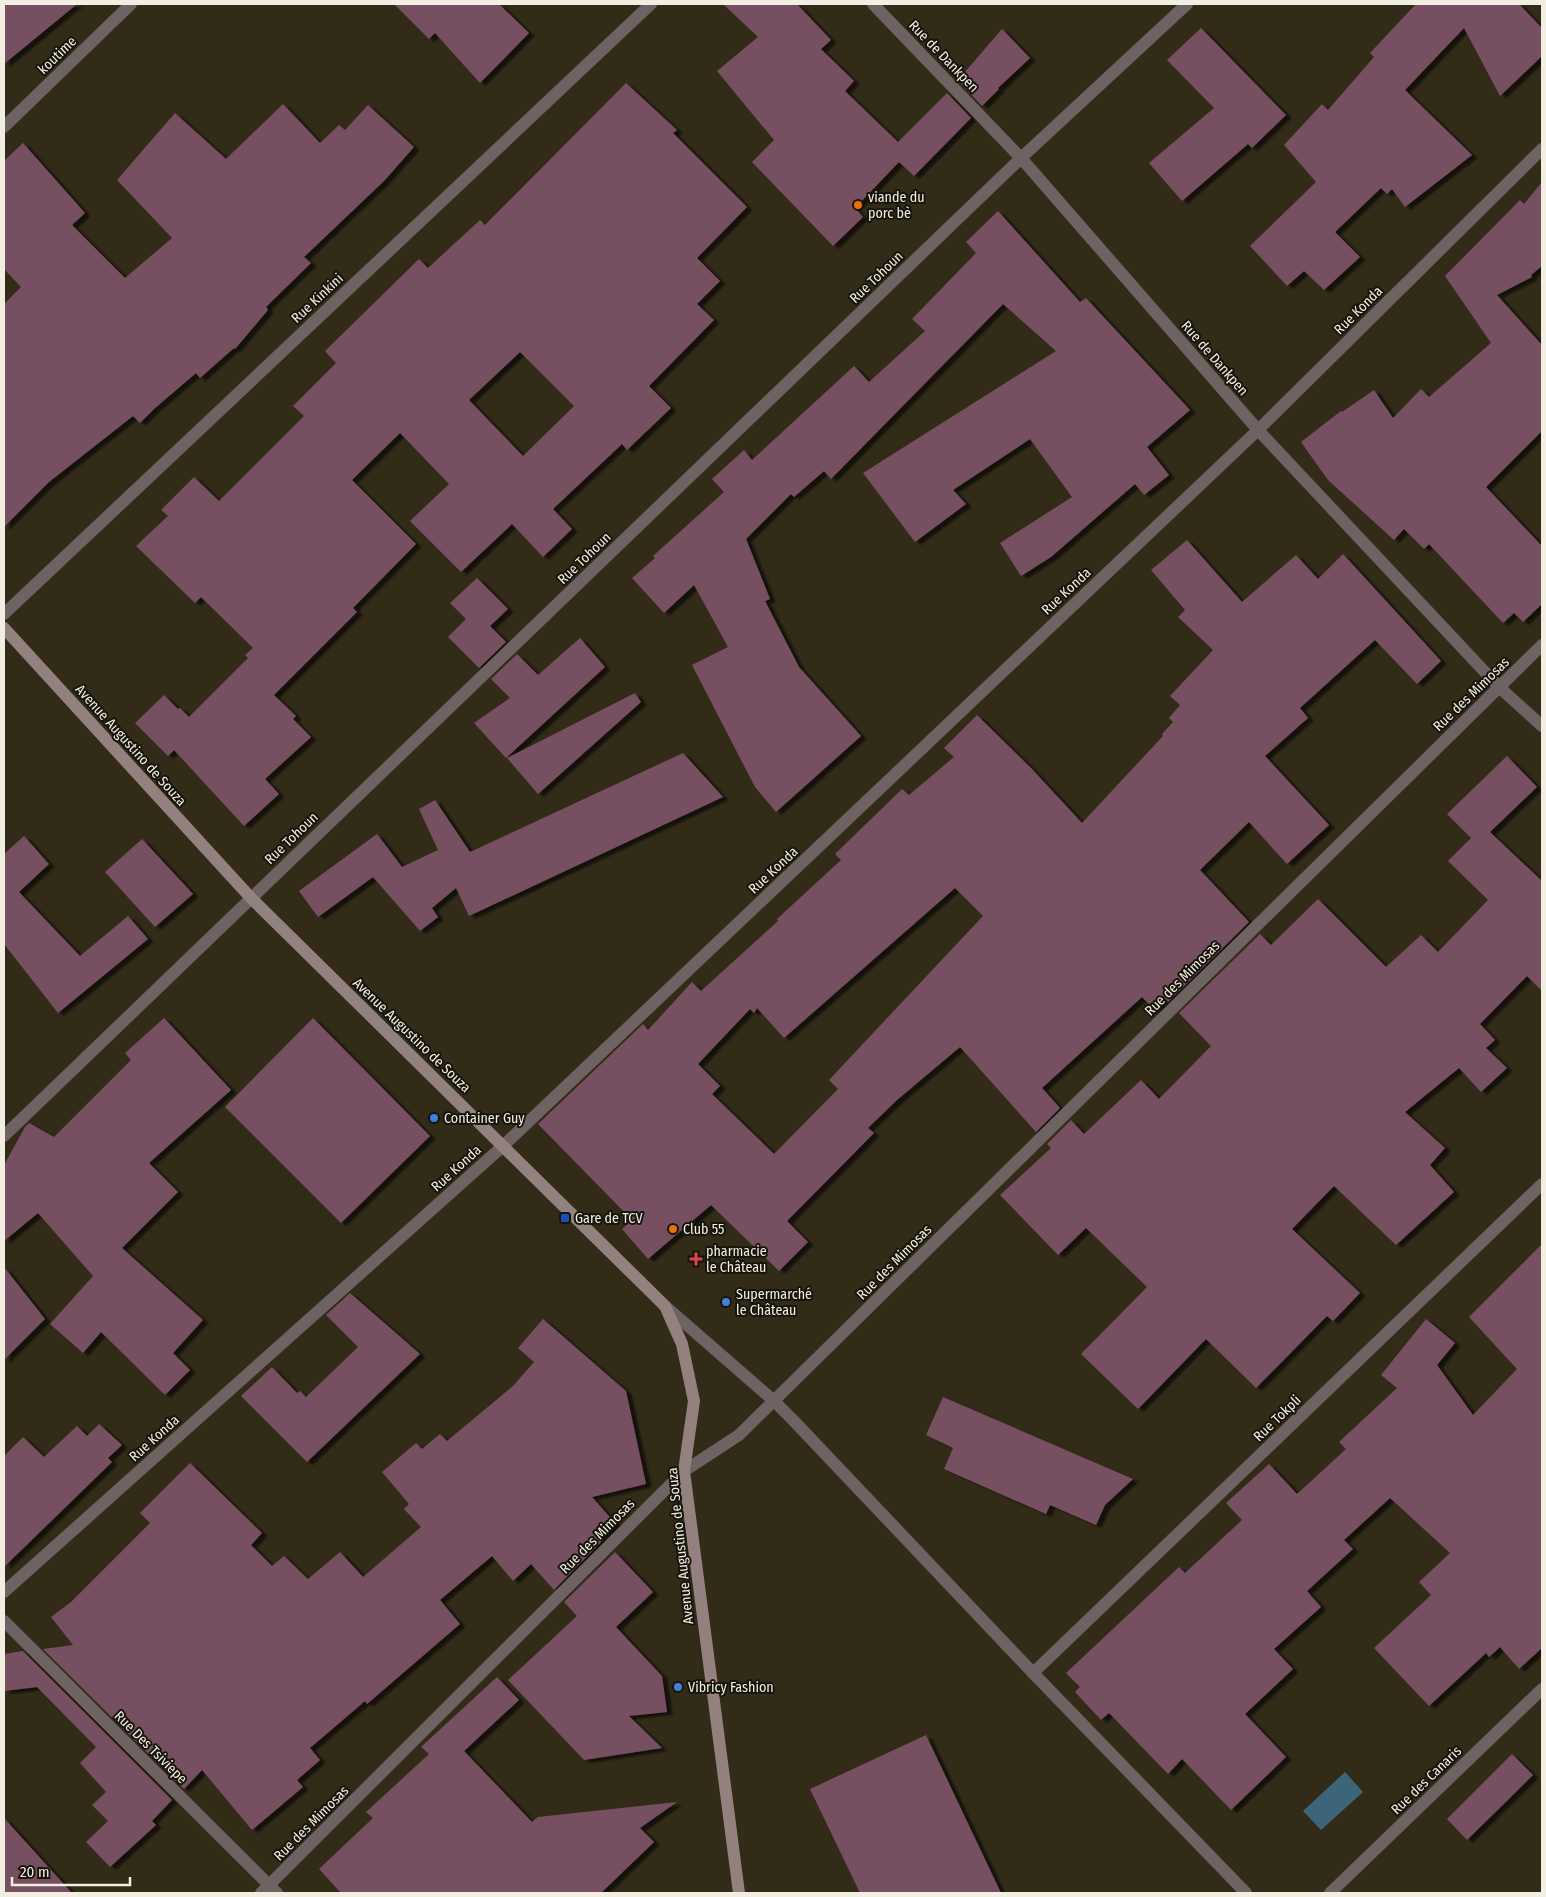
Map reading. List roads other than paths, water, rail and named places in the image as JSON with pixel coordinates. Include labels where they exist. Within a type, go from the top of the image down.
[{"type":"main road","name":"Avenue Augustino de Souza","points":[[4,628],[250,898],[666,1306],[682,1344],[694,1401],[684,1471],[739,1893]]},
{"type":"street","name":"koutime","points":[[4,128],[131,4]]},
{"type":"street","name":"Rue Kinkini","points":[[4,614],[650,4]]},
{"type":"street","name":"Rue de Dankpen","points":[[873,4],[1022,158],[1258,430],[1499,687],[1542,726]]},
{"type":"street","name":"Rue Tohoun","points":[[4,1136],[1022,158],[1187,4]]},
{"type":"street","name":"Rue Konda","points":[[4,1592],[504,1146],[1258,430],[1542,149]]},
{"type":"street","name":"Rue des Mimosas","points":[[269,1891],[684,1471],[739,1435],[1542,645]]},
{"type":"street","name":"Rue Tokpli","points":[[1033,1673],[1542,1184]]},
{"type":"street","points":[[666,1306],[774,1401],[1246,1893]]},
{"type":"street","name":"Rue Des Tsiviepe","points":[[4,1621],[269,1891]]},
{"type":"street","name":"Rue des Canaris","points":[[1330,1893],[1542,1689]]},
{"type":"water","points":[[1345,1772],[1363,1792],[1321,1830],[1303,1811]]},
{"type":"place","name":"viande du porc bè","points":[[858,205]]},
{"type":"place","name":"Container Guy","points":[[434,1118]]},
{"type":"place","name":"Gare de TCV","points":[[565,1218]]},
{"type":"place","name":"Club 55","points":[[673,1229]]},
{"type":"place","name":"pharmacie le Château","points":[[696,1259]]},
{"type":"place","name":"Supermarché le Château","points":[[726,1302]]},
{"type":"place","name":"Vibricy Fashion","points":[[678,1687]]}]
